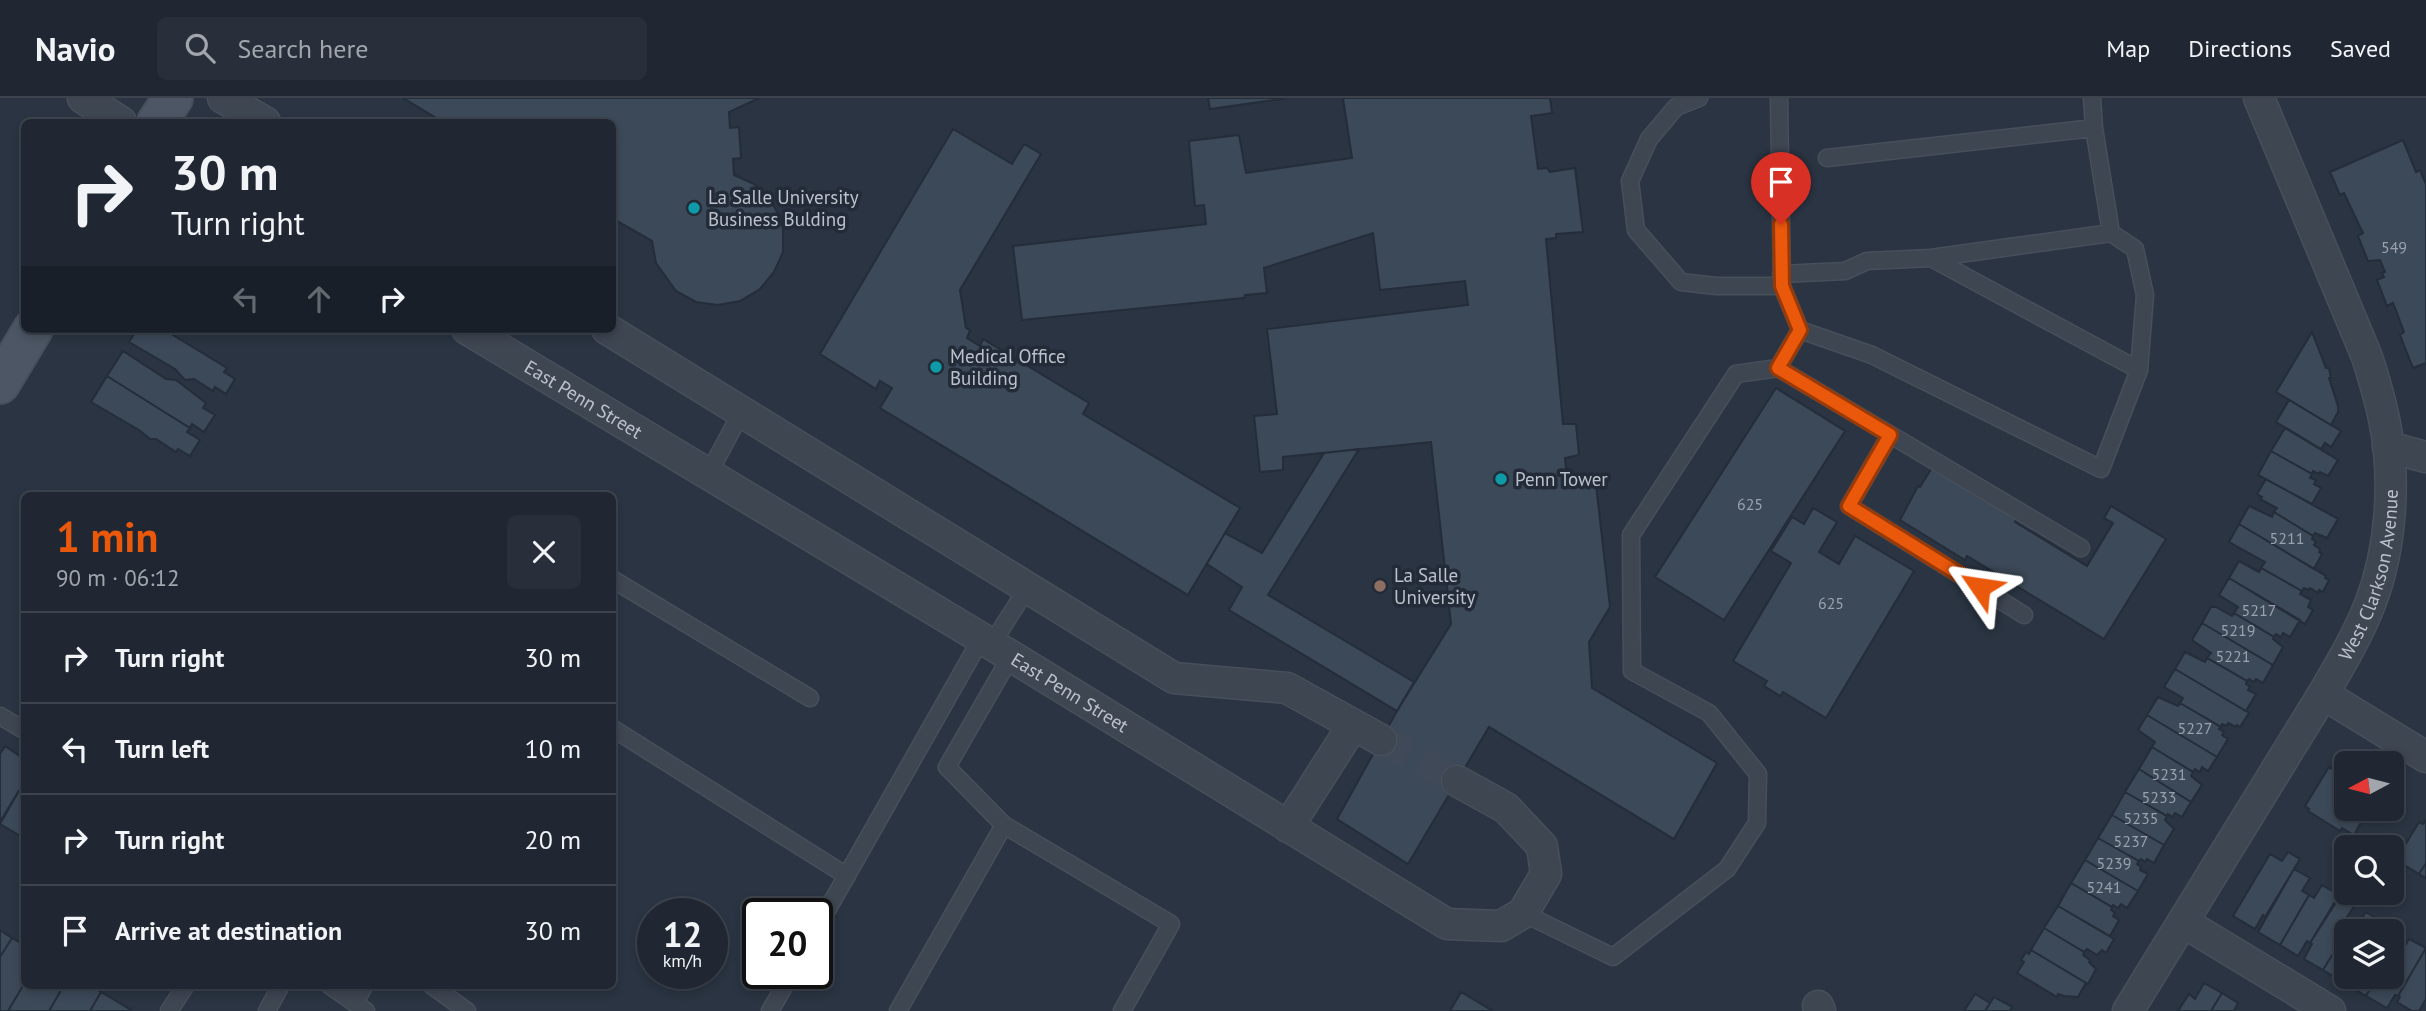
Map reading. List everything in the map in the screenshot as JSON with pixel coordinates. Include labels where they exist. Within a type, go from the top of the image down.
[{"type":"street","points":[[83,98],[116,119]]},
{"type":"street","points":[[159,119],[173,98]]},
{"type":"street","points":[[223,98],[260,119]]},
{"type":"street","name":"West Clarkson Avenue","points":[[2128,1011],[2351,644],[2371,603],[2388,522],[2388,447],[2379,398],[2367,357],[2259,98]]},
{"type":"street","points":[[0,384],[31,333]]},
{"type":"street","name":"East Penn Street","points":[[474,333],[709,473],[1447,924],[1501,926],[1523,913]]},
{"type":"street","points":[[614,333],[1174,678],[1287,688],[1381,740]]},
{"type":"street","points":[[2388,447],[2426,457]]},
{"type":"street","points":[[2323,694],[2426,757]]},
{"type":"street","points":[[1288,827],[1353,725]]},
{"type":"street","points":[[1457,781],[1506,808],[1542,846],[1546,874],[1523,913]]},
{"type":"street","points":[[2183,922],[2330,1011]]},
{"type":"lane","points":[[1699,98],[1676,107],[1648,139],[1630,181],[1636,230],[1681,282],[1716,286],[1782,280],[1845,271],[1867,261],[1931,258],[2111,233],[2135,249],[2145,295],[2139,370],[2101,469],[1872,355],[1800,330]]},
{"type":"lane","points":[[1778,368],[1800,330],[1782,280],[1779,98]]},
{"type":"lane","points":[[2092,98],[2094,128],[2111,233]]},
{"type":"lane","points":[[1827,158],[2094,128]]},
{"type":"lane","points":[[1931,258],[2139,370]]},
{"type":"lane","points":[[1523,913],[1613,957],[1727,869],[1757,824],[1758,774],[1709,713],[1632,671],[1631,535],[1736,374],[1778,368],[2081,548]]},
{"type":"lane","points":[[709,473],[742,411]]},
{"type":"lane","points":[[1890,435],[1849,506],[2024,615]]},
{"type":"lane","points":[[616,581],[810,698]]},
{"type":"lane","points":[[833,900],[994,647],[1028,587]]},
{"type":"lane","points":[[994,647],[947,767],[1004,825],[1171,924],[1122,1011]]},
{"type":"lane","points":[[0,716],[21,728]]},
{"type":"lane","points":[[616,732],[847,876]]},
{"type":"lane","points":[[898,1011],[1004,825]]},
{"type":"lane","points":[[169,1011],[184,989]]},
{"type":"lane","points":[[267,1011],[279,989]]},
{"type":"lane","points":[[335,989],[361,1007],[364,989]]},
{"type":"lane","points":[[437,989],[467,1011]]},
{"type":"lane","points":[[770,1011],[783,989]]},
{"type":"building","name":"La Salle University Business Bulding","points":[[403,98],[759,98],[729,112],[730,128],[739,127],[741,158],[733,159],[734,175],[754,184],[770,199],[781,219],[783,252],[774,272],[760,289],[740,301],[718,305],[696,302],[676,291],[656,263],[652,241],[616,220],[616,119],[438,119]]},
{"type":"building","points":[[1208,98],[1287,98],[1210,109]]},
{"type":"building","name":"Penn Tower","points":[[1343,98],[1550,98],[1552,113],[1531,116],[1538,169],[1547,168],[1550,172],[1575,168],[1583,232],[1556,234],[1556,238],[1546,239],[1563,424],[1576,424],[1579,455],[1565,458],[1568,488],[1596,485],[1610,607],[1589,642],[1592,688],[1717,763],[1674,839],[1489,727],[1408,864],[1337,819],[1397,711],[1451,624],[1431,442],[1283,457],[1283,470],[1260,472],[1254,416],[1277,414],[1267,329],[1468,305],[1465,281],[1380,290],[1373,233],[1264,268],[1267,293],[1245,295],[1244,298],[1022,320],[1013,246],[1206,224],[1204,205],[1195,206],[1189,141],[1239,135],[1246,173],[1352,158]]},
{"type":"building","name":"Medical Office Building","points":[[953,129],[1012,164],[1024,144],[1041,154],[960,290],[966,328],[970,330],[967,338],[980,346],[983,339],[1089,403],[1083,414],[1240,508],[1188,595],[880,408],[892,388],[880,381],[876,389],[820,354]]},
{"type":"building","points":[[2403,140],[2416,172],[2420,170],[2426,184],[2426,363],[2413,368],[2400,335],[2404,332],[2393,303],[2387,306],[2377,280],[2384,277],[2382,273],[2385,272],[2380,260],[2368,261],[2358,236],[2363,233],[2344,193],[2340,195],[2330,172]]},
{"type":"building","points":[[2312,332],[2326,368],[2329,368],[2329,378],[2338,406],[2331,425],[2276,392]]},
{"type":"building","points":[[135,333],[170,333],[227,368],[224,372],[235,379],[226,394],[215,387],[213,391],[194,379],[185,380],[175,369],[129,342]]},
{"type":"building","points":[[123,351],[166,379],[176,380],[206,403],[203,408],[215,415],[204,432],[192,424],[190,428],[107,376]]},
{"type":"building","points":[[107,376],[190,428],[187,432],[200,440],[190,456],[178,449],[176,452],[156,439],[150,439],[91,402]]},
{"type":"building","points":[[1776,388],[1845,431],[1724,620],[1655,577]]},
{"type":"building","points":[[2289,400],[2341,431],[2331,447],[2325,443],[2321,449],[2276,422]]},
{"type":"building","points":[[2285,428],[2338,460],[2328,476],[2313,471],[2312,474],[2271,451]]},
{"type":"building","points":[[1359,449],[1268,595],[1414,682],[1397,711],[1229,610],[1242,587],[1207,564],[1225,533],[1262,553],[1324,453]]},
{"type":"building","points":[[2271,451],[2312,474],[2310,478],[2316,480],[2314,484],[2321,488],[2312,504],[2258,475]]},
{"type":"building","points":[[1933,466],[2019,515],[2015,522],[2087,566],[2113,523],[2104,518],[2111,506],[2166,539],[2104,639],[1967,556],[1965,560],[1900,520],[1918,486],[1920,487]]},
{"type":"building","points":[[2266,479],[2338,519],[2327,538],[2315,533],[2313,536],[2274,512],[2277,508],[2260,499],[2262,497],[2257,494]]},
{"type":"building","points":[[2249,506],[2272,517],[2274,512],[2313,536],[2312,539],[2316,542],[2314,545],[2322,554],[2314,569],[2239,524]]},
{"type":"building","points":[[1813,508],[1837,522],[1819,552],[1839,564],[1855,536],[1914,571],[1826,718],[1783,692],[1780,696],[1764,686],[1767,681],[1733,661],[1791,563],[1771,551],[1792,517],[1804,524]]},
{"type":"building","points":[[2239,524],[2326,576],[2329,580],[2323,592],[2319,590],[2318,593],[2310,588],[2304,588],[2302,591],[2261,568],[2265,562],[2229,542]]},
{"type":"building","points":[[2239,561],[2259,572],[2261,568],[2302,591],[2300,594],[2311,600],[2308,607],[2313,610],[2305,624],[2229,578]]},
{"type":"building","points":[[2229,578],[2300,620],[2290,637],[2283,633],[2281,637],[2276,634],[2274,637],[2234,613],[2238,607],[2219,595]]},
{"type":"building","points":[[2211,607],[2232,616],[2234,613],[2274,637],[2283,647],[2273,665],[2202,623]]},
{"type":"building","points":[[2202,623],[2273,665],[2263,683],[2256,679],[2254,682],[2249,679],[2247,681],[2207,658],[2211,653],[2192,640]]},
{"type":"building","points":[[2185,652],[2205,662],[2207,658],[2247,681],[2246,684],[2250,687],[2248,690],[2256,694],[2246,711],[2175,669]]},
{"type":"building","points":[[2175,669],[2249,713],[2240,727],[2228,723],[2227,726],[2222,724],[2221,727],[2180,703],[2183,698],[2164,687]]},
{"type":"building","points":[[2158,697],[2178,706],[2180,703],[2221,727],[2219,729],[2224,732],[2222,735],[2228,739],[2217,757],[2147,715]]},
{"type":"building","points":[[2147,715],[2217,757],[2208,771],[2202,767],[2200,772],[2195,769],[2193,772],[2152,747],[2155,742],[2138,730]]},
{"type":"building","points":[[5,746],[21,757],[21,787],[0,822],[0,754]]},
{"type":"building","points":[[2152,747],[2193,772],[2191,776],[2202,785],[2191,802],[2139,769]]},
{"type":"building","points":[[2329,767],[2334,770],[2334,821],[2362,821],[2354,835],[2342,828],[2340,831],[2308,811],[2305,806]]},
{"type":"building","points":[[2139,769],[2191,802],[2182,817],[2175,813],[2172,817],[2168,814],[2167,816],[2125,792]]},
{"type":"building","points":[[21,787],[21,836],[0,824]]},
{"type":"building","points":[[2125,792],[2167,816],[2165,820],[2174,829],[2164,845],[2112,815]]},
{"type":"building","points":[[2112,815],[2164,845],[2154,863],[2147,859],[2145,862],[2141,859],[2139,861],[2098,838]]},
{"type":"building","points":[[2426,820],[2426,863],[2419,874],[2404,865],[2404,847],[2419,822],[2423,824]]},
{"type":"building","points":[[2098,838],[2139,861],[2137,864],[2141,867],[2140,870],[2148,874],[2138,891],[2085,860]]},
{"type":"building","points":[[2288,852],[2300,859],[2255,929],[2233,916],[2270,854],[2282,861]]},
{"type":"building","points":[[2085,860],[2138,891],[2127,908],[2121,904],[2118,908],[2113,905],[2112,907],[2071,883]]},
{"type":"building","points":[[2426,863],[2426,878],[2419,874]]},
{"type":"building","points":[[2294,869],[2310,878],[2302,891],[2309,895],[2280,945],[2258,932]]},
{"type":"building","points":[[2071,883],[2112,907],[2111,910],[2115,913],[2113,916],[2119,920],[2110,936],[2058,906]]},
{"type":"building","points":[[2322,885],[2334,892],[2334,903],[2310,943],[2307,941],[2298,956],[2280,945],[2309,895],[2314,898]]},
{"type":"building","points":[[2334,905],[2355,905],[2347,917],[2350,919],[2334,919],[2334,952],[2323,970],[2304,959],[2312,944],[2310,943]]},
{"type":"building","points":[[2058,906],[2114,939],[2106,953],[2102,950],[2097,955],[2087,949],[2084,952],[2044,928]]},
{"type":"building","points":[[2366,912],[2377,919],[2361,919]]},
{"type":"building","points":[[2044,928],[2084,952],[2083,955],[2096,969],[2088,984],[2031,950]]},
{"type":"building","points":[[0,930],[12,938],[0,957]]},
{"type":"building","points":[[12,938],[21,943],[21,989],[8,1011],[0,1011],[0,957]]},
{"type":"building","points":[[2409,939],[2426,948],[2404,986],[2404,948]]},
{"type":"building","points":[[2426,948],[2426,999],[2419,1011],[2412,1011],[2397,1002]]},
{"type":"building","points":[[2031,950],[2086,983],[2078,997],[2058,994],[2057,997],[2017,973],[2024,962],[2021,960],[2026,952],[2029,954]]},
{"type":"building","points":[[2334,952],[2334,977],[2323,970]]},
{"type":"building","points":[[2204,983],[2222,993],[2211,1011],[2178,1011],[2189,994],[2195,999]]},
{"type":"building","points":[[21,989],[62,989],[49,1011],[8,1011]]},
{"type":"building","points":[[62,989],[96,989],[101,992],[90,1011],[49,1011]]},
{"type":"building","points":[[2354,989],[2370,989],[2366,996]]},
{"type":"building","points":[[2370,989],[2402,989],[2387,1008],[2366,996]]},
{"type":"building","points":[[101,992],[131,1010],[90,1011]]},
{"type":"building","points":[[1461,992],[1493,1011],[1450,1011]]},
{"type":"building","points":[[2222,993],[2238,1003],[2234,1011],[2211,1011]]},
{"type":"building","points":[[1975,994],[1990,1003],[1985,1011],[1964,1011]]},
{"type":"building","points":[[1994,997],[2012,1007],[2010,1011],[1985,1011]]},
{"type":"tunnel","points":[[1381,740],[1457,781]]},
{"type":"place","name":"La Salle University Business Bulding","points":[[694,208]]},
{"type":"place","name":"Medical Office Building","points":[[936,367]]},
{"type":"place","name":"Penn Tower","points":[[1501,479]]},
{"type":"place","name":"La Salle University","points":[[1380,586]]},
{"type":"route","points":[[1781,224],[1782,286],[1800,330],[1778,368],[1890,435],[1849,506],[1980,587]]}]
